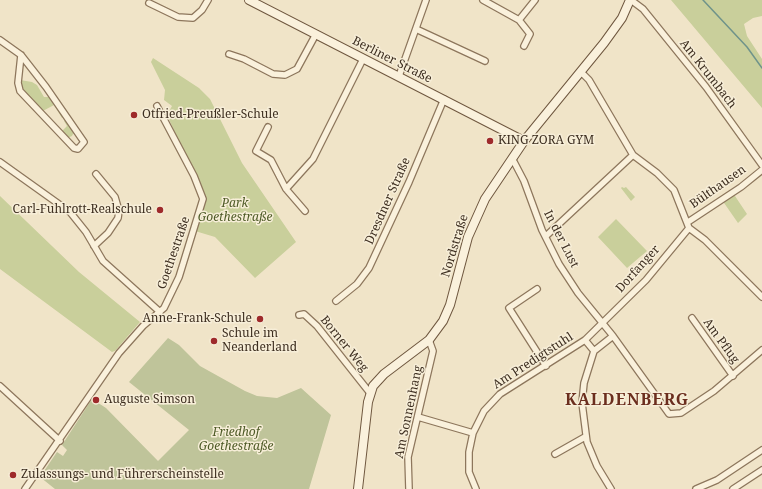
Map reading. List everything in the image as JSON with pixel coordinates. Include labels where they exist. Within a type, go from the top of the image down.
[{"type":"main road","name":"Berliner Straße","points":[[249,0],[524,141]]},
{"type":"main road","name":"Nordstraße","points":[[358,489],[370,393],[379,379],[429,340],[443,321],[450,305],[464,250],[475,218],[488,194],[524,141],[613,31],[631,0]]},
{"type":"street","points":[[149,3],[178,17],[194,18],[208,0]]},
{"type":"street","points":[[399,76],[426,0]]},
{"type":"street","points":[[483,0],[519,20],[530,34],[524,46]]},
{"type":"street","points":[[519,20],[535,0]]},
{"type":"street","name":"Am Krumbach","points":[[631,0],[643,9],[706,87],[762,166]]},
{"type":"street","points":[[416,29],[485,61]]},
{"type":"street","points":[[229,54],[244,59],[273,74],[285,75],[297,69],[316,34]]},
{"type":"street","points":[[0,40],[21,55],[35,72],[83,141],[84,144],[78,149],[74,148],[20,91],[18,83],[21,55]]},
{"type":"street","points":[[286,189],[313,159],[363,59]]},
{"type":"street","points":[[581,72],[589,80],[633,155],[657,173],[674,190],[688,225],[762,297]]},
{"type":"street","name":"Dresdner Straße","points":[[336,301],[358,284],[369,268],[409,182],[444,99]]},
{"type":"street","name":"Goethestraße","points":[[25,489],[60,441],[119,353],[144,326],[160,312],[168,302],[177,284],[203,199],[194,176],[157,106]]},
{"type":"street","points":[[268,127],[256,150],[271,160],[286,189],[304,211]]},
{"type":"street","points":[[546,236],[633,155]]},
{"type":"street","name":"In der Lust","points":[[512,158],[524,181],[559,264],[578,293],[613,336],[669,414],[681,412],[733,376]]},
{"type":"street","points":[[0,162],[70,212],[82,226],[103,261],[160,312]]},
{"type":"street","name":"Bülthausen","points":[[688,225],[762,170]]},
{"type":"street","points":[[94,246],[108,233],[118,218],[119,211],[115,197],[96,174]]},
{"type":"street","name":"Dorfanger","points":[[603,324],[646,280],[688,225]]},
{"type":"street","points":[[537,289],[509,308],[546,366]]},
{"type":"street","name":"Borner Weg","points":[[300,315],[304,314],[317,326],[370,393]]},
{"type":"street","name":"Am Pflug","points":[[692,318],[733,376]]},
{"type":"street","name":"Am Predigtstuhl","points":[[476,489],[469,472],[469,452],[473,433],[484,411],[500,394],[585,340],[603,324]]},
{"type":"street","points":[[611,489],[594,460],[585,437],[582,418],[582,394],[594,351],[613,336]]},
{"type":"street","name":"Am Sonnenhang","points":[[409,489],[408,457],[433,351],[429,340]]},
{"type":"street","points":[[585,340],[594,351]]},
{"type":"street","points":[[733,376],[762,350]]},
{"type":"street","points":[[0,386],[60,441]]},
{"type":"street","points":[[418,417],[473,433]]},
{"type":"street","points":[[555,454],[585,437]]},
{"type":"street","points":[[696,489],[716,480],[762,451]]},
{"type":"street","points":[[733,489],[762,470]]},
{"type":"green space","points":[[671,0],[762,0],[762,16],[753,18],[744,24],[747,36],[762,59],[762,108]]},
{"type":"green space","name":"Park Goethestraße","points":[[153,58],[199,88],[210,99],[242,163],[296,242],[255,278],[215,237],[195,231],[205,198],[167,115],[172,106],[164,100],[165,90],[151,62]]},
{"type":"green space","points":[[20,80],[32,82],[37,85],[44,97],[50,97],[64,116],[62,118],[54,105],[41,112],[21,88]]},
{"type":"green space","points":[[48,116],[62,131],[67,126],[64,121],[66,120],[74,132],[72,136],[67,138],[47,117]]},
{"type":"green space","points":[[626,187],[635,197],[631,201],[621,188]]},
{"type":"green space","points":[[733,193],[747,214],[738,223],[722,200]]},
{"type":"green space","points":[[0,196],[79,272],[140,322],[115,351],[112,352],[0,269]]},
{"type":"green space","points":[[616,219],[647,251],[627,268],[598,237]]},
{"type":"green space","name":"Friedhof Goethestraße","points":[[168,338],[179,345],[200,366],[245,391],[257,396],[277,398],[301,388],[331,415],[309,489],[55,489],[40,477],[57,452],[63,456],[67,450],[62,445],[92,399],[106,408],[158,461],[189,430],[129,382]]},
{"type":"waterway","points":[[703,0],[747,47],[762,68]]},
{"type":"place","name":"Otfried-Preußler-Schule","points":[[134,115]]},
{"type":"place","name":"KING ZORA GYM","points":[[490,141]]},
{"type":"place","name":"Carl-Fuhlrott-Realschule","points":[[160,210]]},
{"type":"place","name":"Anne-Frank-Schule","points":[[260,319]]},
{"type":"place","name":"Schule im Neanderland","points":[[214,341]]},
{"type":"place","name":"Auguste Simson","points":[[96,400]]},
{"type":"place","name":"Zulassungs- und Führerscheinstelle","points":[[13,475]]},
{"type":"district","name":"KALDENBERG","points":[[627,400]]}]
